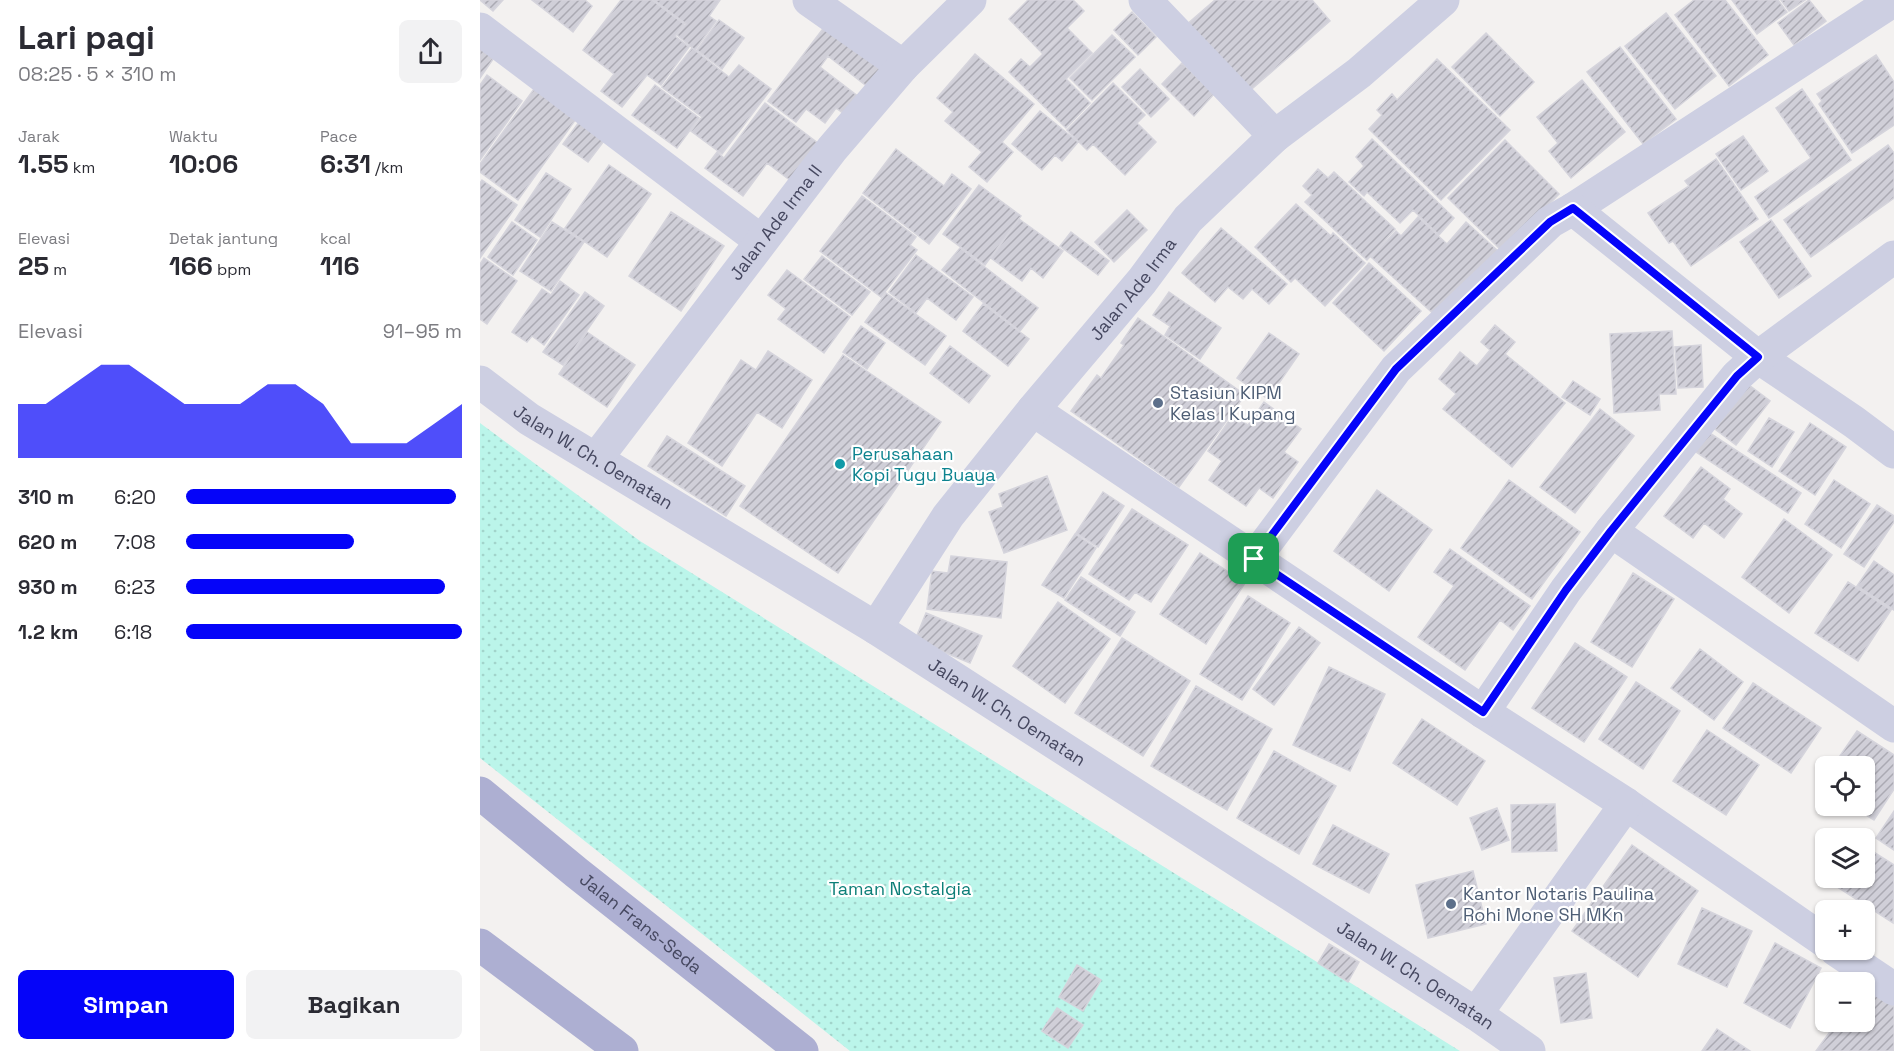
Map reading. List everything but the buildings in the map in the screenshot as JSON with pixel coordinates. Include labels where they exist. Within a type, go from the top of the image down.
[{"type":"main road","name":"Jalan Frans-Seda","points":[[480,793],[802,1051]]},
{"type":"main road","points":[[480,945],[622,1051]]},
{"type":"street","points":[[809,0],[903,66]]},
{"type":"street","name":"Jalan Ade Irma II","points":[[596,459],[832,149],[903,66],[970,0]]},
{"type":"street","points":[[1145,0],[1275,136]]},
{"type":"street","name":"Jalan Ade Irma","points":[[876,628],[948,516],[1033,410],[1142,281],[1188,219],[1275,136],[1359,73],[1443,0]]},
{"type":"street","points":[[1254,559],[1396,369],[1550,222],[1894,0]]},
{"type":"street","points":[[480,29],[761,241]]},
{"type":"street","points":[[1573,208],[1758,357],[1894,452]]},
{"type":"street","points":[[1483,712],[1566,590],[1737,376],[1758,357],[1894,257]]},
{"type":"street","name":"Jalan W. Ch. Oematan","points":[[480,382],[529,419],[876,628],[1476,1014],[1528,1051]]},
{"type":"street","points":[[1033,410],[1483,712],[1626,804],[1815,934]]},
{"type":"street","points":[[1611,531],[1894,726]]},
{"type":"street","points":[[1476,1014],[1626,804]]},
{"type":"street","points":[[1851,960],[1894,989]]},
{"type":"green space","name":"Taman Nostalgia","points":[[480,423],[640,541],[1460,1051],[850,1051],[480,758]]},
{"type":"place","name":"Stasiun KIPM Kelas I Kupang","points":[[1158,403]]},
{"type":"place","name":"Perusahaan Kopi Tugu Buaya","points":[[840,464]]},
{"type":"place","name":"Kantor Notaris Paulina Rohi Mone SH MKn","points":[[1451,904]]},
{"type":"route","points":[[1573,208],[1758,357],[1737,376],[1611,531],[1566,590],[1483,712],[1254,559],[1396,369],[1550,222],[1573,208]]}]
